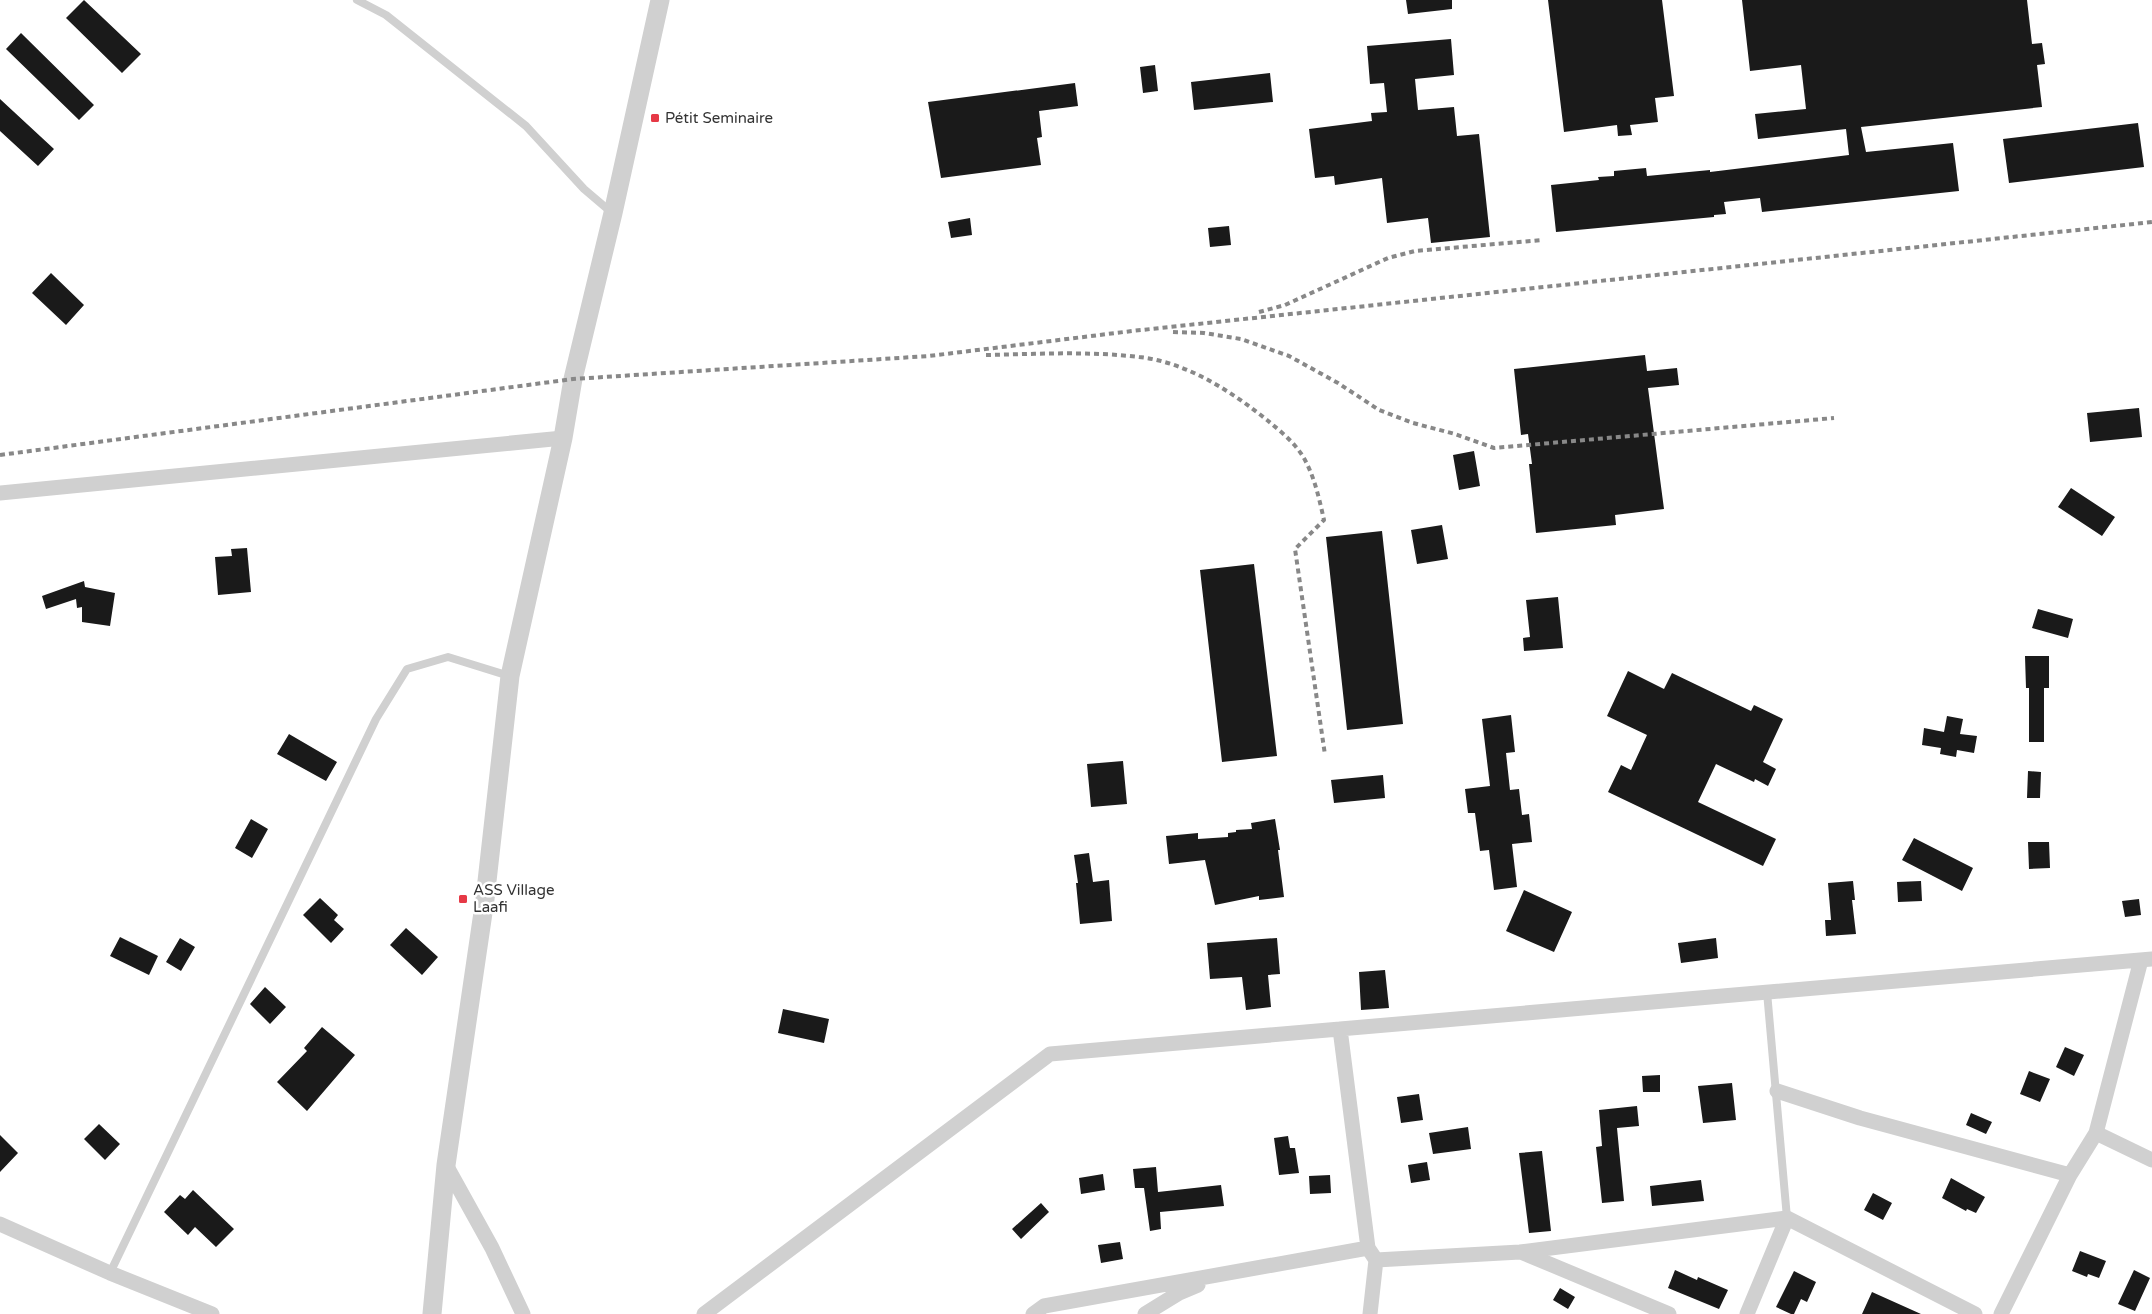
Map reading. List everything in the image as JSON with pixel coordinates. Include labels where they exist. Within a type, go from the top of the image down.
[{"type":"street","points":[[432,1314],[446,1165],[485,899],[510,676],[563,438],[573,379],[613,213],[660,0]]},
{"type":"street","points":[[0,493],[563,438]]},
{"type":"street","points":[[704,1314],[1050,1054],[2147,960],[2096,1133],[2070,1174],[2001,1314]]},
{"type":"street","points":[[1340,1029],[1372,1254],[1370,1314]]},
{"type":"street","points":[[1776,1091],[1860,1118],[2070,1174]]},
{"type":"street","points":[[2096,1133],[2152,1160]]},
{"type":"street","points":[[446,1165],[492,1248],[523,1314]]},
{"type":"street","points":[[1747,1314],[1788,1218]]},
{"type":"street","points":[[1042,1312],[1242,1271],[1372,1254],[1520,1252],[1788,1218],[1975,1314]]},
{"type":"street","points":[[0,1224],[110,1273],[212,1314]]},
{"type":"street","points":[[1520,1252],[1669,1314]]},
{"type":"street","points":[[1145,1314],[1179,1293],[1242,1271]]},
{"type":"lane","points":[[357,0],[386,15],[526,126],[584,189],[613,213]]},
{"type":"lane","points":[[110,1273],[376,719],[407,669],[448,657],[510,676]]},
{"type":"lane","points":[[1767,992],[1788,1218]]},
{"type":"building","points":[[84,0],[141,54],[122,73],[66,18]]},
{"type":"building","points":[[1406,0],[1452,0],[1452,9],[1408,14]]},
{"type":"building","points":[[1548,0],[1662,0],[1674,96],[1655,98],[1658,122],[1630,125],[1632,135],[1618,136],[1617,125],[1564,132]]},
{"type":"building","points":[[1742,0],[2027,0],[2032,44],[2042,43],[2045,64],[2037,65],[2042,107],[1861,127],[1866,152],[1953,143],[1959,191],[1762,212],[1760,198],[1724,202],[1726,214],[1714,215],[1714,217],[1556,232],[1551,185],[1599,180],[1598,177],[1614,176],[1614,171],[1646,168],[1647,176],[1710,170],[1710,172],[1849,155],[1846,129],[1758,139],[1755,114],[1806,109],[1801,65],[1750,71]]},
{"type":"building","points":[[21,33],[94,105],[79,120],[6,49]]},
{"type":"building","points":[[1451,39],[1454,75],[1415,79],[1418,110],[1454,107],[1457,136],[1479,134],[1490,237],[1431,243],[1428,218],[1387,223],[1382,178],[1335,185],[1334,176],[1315,178],[1309,129],[1372,121],[1371,113],[1387,112],[1384,83],[1370,84],[1367,46]]},
{"type":"building","points":[[1155,65],[1158,91],[1143,93],[1140,67]]},
{"type":"building","points":[[1270,73],[1273,102],[1194,110],[1191,82]]},
{"type":"building","points":[[1075,83],[1078,106],[1039,111],[1042,137],[1037,138],[1041,165],[941,178],[928,102]]},
{"type":"building","points":[[0,99],[54,149],[38,166],[0,131]]},
{"type":"building","points":[[2138,123],[2144,167],[2009,183],[2003,139]]},
{"type":"building","points":[[970,218],[972,235],[951,238],[948,222]]},
{"type":"building","points":[[1229,226],[1231,245],[1210,247],[1208,228]]},
{"type":"building","points":[[51,273],[84,305],[66,325],[32,293]]},
{"type":"building","points":[[1645,355],[1647,371],[1677,368],[1679,385],[1648,388],[1664,509],[1615,515],[1616,525],[1536,533],[1529,464],[1532,464],[1528,434],[1521,435],[1514,369]]},
{"type":"building","points":[[2139,408],[2142,437],[2090,442],[2087,413]]},
{"type":"building","points":[[1474,451],[1480,486],[1459,490],[1453,455]]},
{"type":"building","points":[[2071,488],[2115,517],[2102,536],[2058,507]]},
{"type":"building","points":[[1442,525],[1448,559],[1417,564],[1411,530]]},
{"type":"building","points":[[1382,531],[1403,724],[1347,730],[1326,537]]},
{"type":"building","points":[[247,548],[251,592],[218,595],[215,557],[232,556],[231,549]]},
{"type":"building","points":[[1254,564],[1277,756],[1222,762],[1200,570]]},
{"type":"building","points":[[84,581],[85,587],[115,593],[110,626],[82,622],[82,607],[77,608],[76,599],[46,609],[42,596]]},
{"type":"building","points":[[1558,597],[1563,648],[1524,651],[1523,638],[1530,637],[1526,600]]},
{"type":"building","points":[[2038,609],[2073,619],[2068,638],[2032,628]]},
{"type":"building","points":[[2025,656],[2049,656],[2049,688],[2044,688],[2044,742],[2029,742],[2029,688],[2026,688]]},
{"type":"building","points":[[1628,671],[1664,689],[1672,673],[1751,711],[1754,705],[1783,719],[1763,762],[1776,769],[1768,786],[1755,779],[1754,782],[1716,764],[1698,802],[1776,839],[1763,866],[1608,792],[1621,765],[1631,770],[1647,735],[1607,716]]},
{"type":"building","points":[[1511,715],[1515,752],[1506,753],[1510,790],[1519,789],[1522,815],[1529,814],[1532,842],[1512,844],[1517,887],[1494,890],[1489,850],[1480,851],[1475,813],[1468,813],[1465,789],[1490,786],[1482,719]]},
{"type":"building","points":[[1947,716],[1963,719],[1960,734],[1977,736],[1974,753],[1957,750],[1956,757],[1940,754],[1941,748],[1922,745],[1924,728],[1944,732]]},
{"type":"building","points":[[289,734],[337,762],[326,781],[277,754]]},
{"type":"building","points":[[1123,761],[1127,804],[1091,807],[1087,764]]},
{"type":"building","points":[[2028,771],[2041,772],[2040,798],[2027,798]]},
{"type":"building","points":[[1383,775],[1385,798],[1334,803],[1331,780]]},
{"type":"building","points":[[251,819],[268,829],[252,858],[235,848]]},
{"type":"building","points":[[1275,819],[1284,897],[1259,900],[1259,896],[1215,905],[1205,860],[1169,864],[1166,836],[1198,833],[1198,839],[1228,837],[1228,833],[1236,832],[1236,830],[1252,829],[1251,823]]},
{"type":"building","points":[[1914,838],[1973,868],[1962,891],[1902,860]]},
{"type":"building","points":[[2028,842],[2049,842],[2050,868],[2029,869]]},
{"type":"building","points":[[1089,853],[1093,882],[1109,880],[1112,921],[1080,924],[1076,883],[1078,883],[1074,855]]},
{"type":"building","points":[[1853,881],[1855,900],[1852,900],[1856,934],[1826,936],[1825,920],[1831,920],[1828,883]]},
{"type":"building","points":[[1921,881],[1922,901],[1898,902],[1897,882]]},
{"type":"building","points":[[1524,890],[1572,912],[1554,952],[1506,931]]},
{"type":"building","points":[[320,898],[338,915],[334,920],[344,929],[331,943],[303,915]]},
{"type":"building","points":[[2139,899],[2141,915],[2125,917],[2122,901]]},
{"type":"building","points":[[406,928],[438,957],[422,975],[390,945]]},
{"type":"building","points":[[120,937],[158,956],[149,975],[110,956]]},
{"type":"building","points":[[180,938],[195,947],[181,971],[166,962]]},
{"type":"building","points":[[1277,938],[1280,974],[1268,975],[1271,1007],[1246,1010],[1242,977],[1210,979],[1207,943]]},
{"type":"building","points":[[1716,938],[1718,958],[1681,963],[1678,943]]},
{"type":"building","points":[[1385,970],[1389,1008],[1361,1010],[1359,972]]},
{"type":"building","points":[[265,987],[286,1007],[270,1024],[250,1004]]},
{"type":"building","points":[[783,1009],[829,1019],[824,1043],[778,1033]]},
{"type":"building","points":[[322,1027],[355,1055],[307,1111],[277,1082],[307,1051],[304,1048]]},
{"type":"building","points":[[2065,1047],[2084,1055],[2074,1076],[2056,1067]]},
{"type":"building","points":[[2029,1071],[2050,1079],[2040,1102],[2020,1094]]},
{"type":"building","points":[[1660,1075],[1660,1092],[1643,1092],[1642,1076]]},
{"type":"building","points":[[1732,1083],[1736,1120],[1703,1123],[1698,1086]]},
{"type":"building","points":[[1419,1094],[1423,1120],[1401,1123],[1397,1097]]},
{"type":"building","points":[[1637,1106],[1639,1126],[1617,1128],[1624,1201],[1602,1203],[1596,1147],[1602,1146],[1599,1110]]},
{"type":"building","points":[[1971,1113],[1992,1122],[1986,1134],[1966,1125]]},
{"type":"building","points":[[99,1124],[120,1144],[105,1160],[84,1139]]},
{"type":"building","points":[[1468,1127],[1471,1149],[1433,1154],[1429,1133]]},
{"type":"building","points":[[0,1135],[18,1153],[0,1172]]},
{"type":"building","points":[[1288,1136],[1290,1148],[1295,1148],[1299,1173],[1279,1175],[1274,1138]]},
{"type":"building","points":[[1542,1151],[1551,1231],[1529,1233],[1519,1153]]},
{"type":"building","points":[[1427,1162],[1430,1180],[1411,1183],[1408,1165]]},
{"type":"building","points":[[1156,1167],[1158,1192],[1221,1185],[1224,1206],[1160,1212],[1161,1229],[1150,1231],[1144,1188],[1135,1188],[1133,1169]]},
{"type":"building","points":[[1103,1174],[1105,1190],[1081,1194],[1079,1178]]},
{"type":"building","points":[[1330,1175],[1331,1193],[1310,1194],[1309,1176]]},
{"type":"building","points":[[1951,1178],[1985,1197],[1976,1213],[1967,1209],[1966,1211],[1942,1198]]},
{"type":"building","points":[[1701,1180],[1704,1201],[1652,1206],[1650,1186]]},
{"type":"building","points":[[193,1190],[234,1229],[216,1247],[195,1227],[188,1235],[164,1212],[180,1195],[185,1199]]},
{"type":"building","points":[[1873,1193],[1892,1203],[1883,1220],[1864,1210]]},
{"type":"building","points":[[1041,1203],[1049,1212],[1021,1239],[1012,1229]]},
{"type":"building","points":[[1120,1242],[1123,1259],[1101,1263],[1098,1245]]},
{"type":"building","points":[[2080,1251],[2106,1261],[2099,1278],[2088,1274],[2087,1277],[2072,1271]]},
{"type":"building","points":[[1675,1270],[1697,1280],[1698,1277],[1728,1290],[1719,1309],[1668,1288]]},
{"type":"building","points":[[2134,1270],[2150,1278],[2135,1311],[2118,1304]]},
{"type":"building","points":[[1794,1271],[1816,1282],[1807,1302],[1801,1299],[1794,1314],[1791,1314],[1776,1307]]},
{"type":"building","points":[[1560,1288],[1575,1297],[1568,1309],[1553,1300]]},
{"type":"building","points":[[1872,1292],[1921,1314],[1862,1314]]},
{"type":"railway","points":[[0,455],[573,379],[929,356],[1132,331],[2152,222]]},
{"type":"railway","points":[[1259,312],[1285,305],[1388,258],[1415,251],[1542,240]]},
{"type":"railway","points":[[1173,332],[1204,333],[1241,339],[1289,356],[1338,383],[1379,410],[1413,423],[1455,434],[1494,448],[1834,418]]},
{"type":"railway","points":[[986,355],[1101,354],[1157,360],[1191,371],[1223,389],[1267,420],[1294,445],[1310,470],[1324,520],[1295,549],[1325,755]]},
{"type":"place","name":"Pétit Seminaire","points":[[655,118]]},
{"type":"place","name":"ASS Village Laafi","points":[[463,899]]}]
